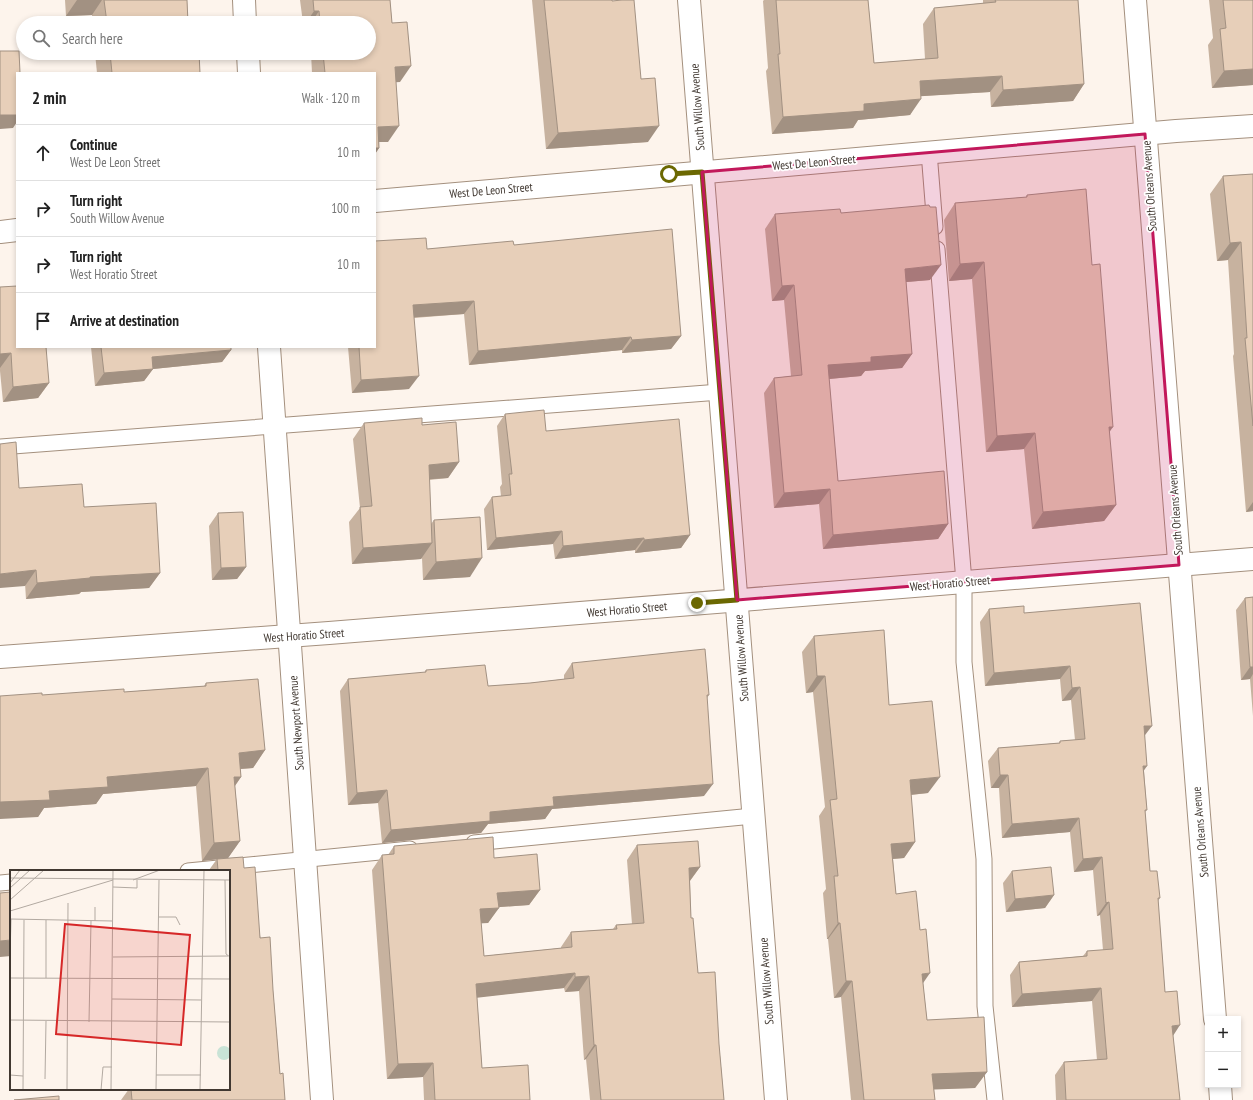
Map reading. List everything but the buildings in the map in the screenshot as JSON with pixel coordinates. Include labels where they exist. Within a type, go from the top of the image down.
[{"type":"street","points":[[244,0],[245,16]]},
{"type":"street","name":"South Willow Avenue","points":[[689,0],[776,1100]]},
{"type":"street","name":"South Orleans Avenue","points":[[1135,0],[1215,1016]]},
{"type":"street","points":[[248,60],[249,72]]},
{"type":"street","name":"West De Leon Street","points":[[376,200],[929,152],[1253,126]]},
{"type":"street","points":[[0,232],[16,230]]},
{"type":"street","name":"South Newport Avenue","points":[[269,348],[322,1100]]},
{"type":"street","name":"West Horatio Street","points":[[0,657],[289,636],[1253,559]]},
{"type":"street","points":[[1220,1088],[1222,1100]]},
{"type":"lane","points":[[929,152],[964,582],[964,662],[984,859],[985,1006],[995,1100]]},
{"type":"lane","points":[[0,447],[720,392]]},
{"type":"lane","points":[[462,844],[754,816]]},
{"type":"lane","points":[[198,870],[423,848]]},
{"type":"lane","points":[[0,883],[10,882]]},
{"type":"highlighted area","points":[[1145,134],[1179,565],[737,600],[702,172]]},
{"type":"route","points":[[669,174],[702,172],[737,600],[697,603]]}]
